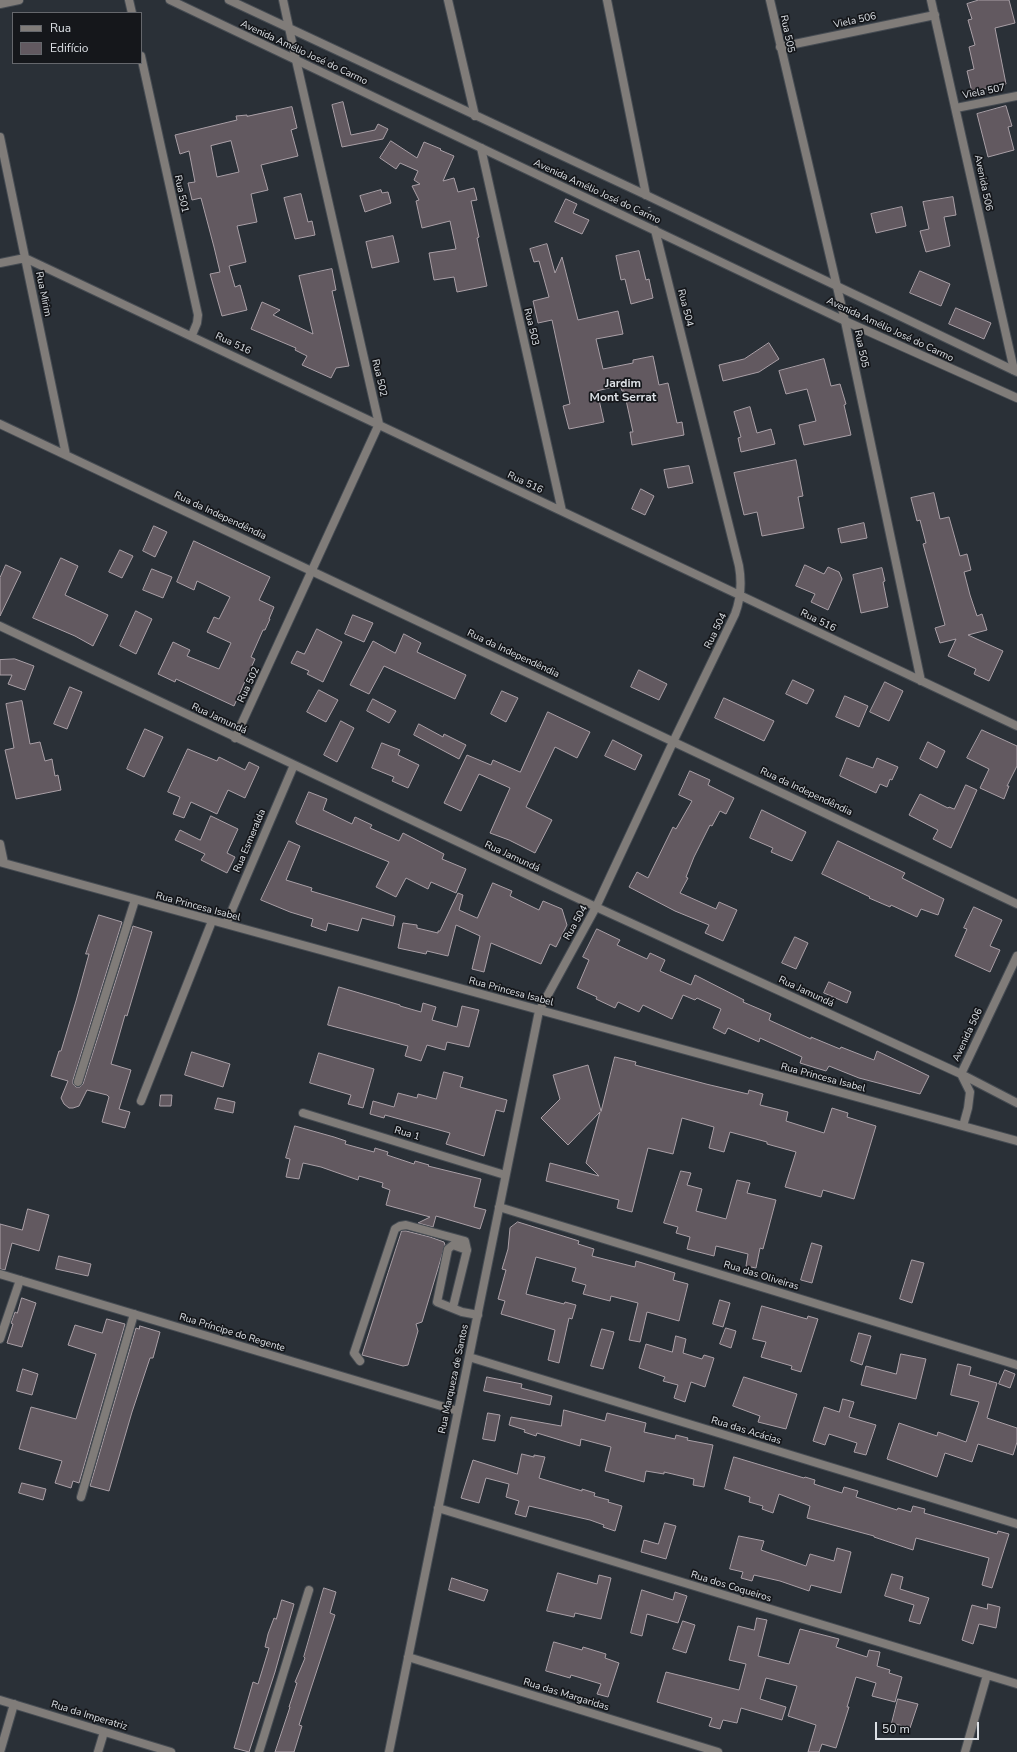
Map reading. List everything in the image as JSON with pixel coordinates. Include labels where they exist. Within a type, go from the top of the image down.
[{"type":"street","points":[[0,4],[19,0]]},
{"type":"street","points":[[129,0],[132,12]]},
{"type":"street","name":"Avenida Amélio José do Carmo","points":[[170,0],[845,321],[1017,398]]},
{"type":"street","name":"Avenida Amélio José do Carmo","points":[[229,0],[646,195],[1016,371]]},
{"type":"street","name":"Rua 502","points":[[236,738],[379,424],[283,0]]},
{"type":"street","points":[[448,0],[475,116]]},
{"type":"street","points":[[606,0],[646,195]]},
{"type":"street","name":"Rua 505","points":[[770,0],[845,321],[921,681]]},
{"type":"street","name":"Avenida 506","points":[[931,0],[1016,371]]},
{"type":"street","name":"Viela 506","points":[[780,47],[935,15]]},
{"type":"street","name":"Rua 501","points":[[142,61],[198,315],[197,323],[192,335]]},
{"type":"street","name":"Viela 507","points":[[956,108],[1017,96]]},
{"type":"street","name":"Rua Mirim","points":[[0,137],[66,455]]},
{"type":"street","name":"Rua 503","points":[[481,148],[562,511]]},
{"type":"street","name":"Rua 504","points":[[539,1011],[596,907],[735,614],[741,595],[740,566],[655,230]]},
{"type":"street","points":[[0,263],[25,258]]},
{"type":"street","name":"Rua 516","points":[[25,258],[192,335],[1017,726]]},
{"type":"street","name":"Rua da Independêndia","points":[[0,424],[674,740],[1017,904]]},
{"type":"street","name":"Rua Jamundá","points":[[0,626],[596,907],[961,1074],[1017,1103]]},
{"type":"street","name":"Rua Esmeralda","points":[[226,924],[294,765]]},
{"type":"street","points":[[0,844],[2,862]]},
{"type":"street","name":"Rua Princesa Isabel","points":[[2,862],[134,900],[212,920],[1017,1141]]},
{"type":"street","points":[[78,1082],[134,900]]},
{"type":"street","points":[[141,1101],[212,920]]},
{"type":"street","name":"Avenida 506","points":[[963,1126],[968,1108],[970,1092],[961,1074],[1017,956]]},
{"type":"street","name":"Rua Marqueza de Santos","points":[[389,1752],[539,1011]]},
{"type":"street","name":"Rua 1","points":[[303,1113],[506,1175]]},
{"type":"street","name":"Rua das Oliveiras","points":[[499,1207],[1017,1364]]},
{"type":"street","points":[[360,1361],[354,1353],[395,1229],[400,1226],[406,1225],[465,1241],[467,1250],[453,1307]]},
{"type":"street","points":[[445,1236],[448,1249],[437,1302],[453,1307],[462,1312],[478,1315]]},
{"type":"street","points":[[448,1249],[453,1245],[467,1250]]},
{"type":"street","name":"Rua Príncipe do Regente","points":[[0,1274],[458,1411]]},
{"type":"street","points":[[0,1339],[20,1280]]},
{"type":"street","points":[[81,1498],[134,1314]]},
{"type":"street","name":"Rua das Acácias","points":[[469,1357],[1017,1524]]},
{"type":"street","name":"Rua dos Coqueiros","points":[[438,1508],[1017,1684]]},
{"type":"street","points":[[259,1752],[309,1590]]},
{"type":"street","name":"Rua das Margaridas","points":[[408,1657],[718,1752]]},
{"type":"street","points":[[965,1752],[987,1675]]},
{"type":"street","name":"Rua da Imperatriz","points":[[0,1700],[172,1752]]},
{"type":"street","points":[[0,1752],[14,1704]]},
{"type":"street","points":[[98,1752],[104,1732]]},
{"type":"path","points":[[646,195],[655,230]]},
{"type":"building","points":[[979,0],[1009,0],[1015,23],[995,28],[1006,84],[972,92],[967,71],[974,69],[969,47],[975,45],[968,20],[972,19],[967,4]]},
{"type":"building","points":[[343,102],[351,135],[375,130],[378,124],[388,129],[383,139],[342,147],[332,105]]},
{"type":"building","points":[[1006,106],[1012,126],[1008,127],[1014,150],[988,157],[977,114]]},
{"type":"building","points":[[292,107],[297,128],[291,130],[298,156],[261,165],[268,190],[251,194],[257,222],[237,226],[246,262],[229,266],[235,287],[240,285],[247,310],[222,316],[210,274],[220,272],[214,247],[201,198],[192,200],[188,183],[195,182],[189,151],[180,154],[175,135],[237,120],[236,116],[247,116]],"holes":[[[231,141],[239,172],[217,177],[211,146]]]},
{"type":"building","points":[[391,141],[417,158],[424,142],[454,156],[443,181],[454,178],[458,192],[474,188],[477,200],[471,201],[479,237],[477,238],[487,286],[457,292],[454,277],[434,280],[429,253],[456,249],[450,221],[422,228],[416,201],[419,200],[412,186],[420,184],[414,180],[418,171],[400,163],[396,169],[380,158]]},
{"type":"building","points":[[381,190],[382,193],[388,192],[391,203],[365,212],[360,196]]},
{"type":"building","points":[[301,194],[308,222],[312,221],[315,235],[295,239],[284,198]]},
{"type":"building","points":[[953,197],[956,215],[944,217],[950,246],[926,252],[920,231],[929,229],[923,202]]},
{"type":"building","points":[[566,199],[577,204],[573,213],[589,220],[582,234],[555,222]]},
{"type":"building","points":[[902,207],[906,226],[876,233],[871,214]]},
{"type":"building","points":[[393,236],[399,262],[372,268],[366,242]]},
{"type":"building","points":[[547,244],[555,273],[562,257],[578,320],[618,311],[623,334],[596,339],[603,369],[633,363],[633,360],[653,356],[659,385],[668,383],[677,423],[682,422],[684,435],[632,445],[630,432],[633,432],[624,391],[622,391],[620,385],[597,391],[604,422],[569,429],[563,406],[570,404],[552,320],[538,323],[533,301],[549,297],[539,261],[534,262],[530,249]]},
{"type":"building","points":[[639,251],[646,280],[649,279],[653,298],[631,304],[625,279],[621,280],[616,256]]},
{"type":"building","points":[[332,269],[336,290],[332,291],[349,366],[336,368],[331,378],[302,365],[307,356],[295,350],[296,348],[251,329],[262,302],[280,310],[273,315],[313,334],[299,276]]},
{"type":"building","points":[[920,271],[950,284],[941,306],[910,293]]},
{"type":"building","points":[[956,308],[991,323],[984,339],[949,324]]},
{"type":"building","points":[[769,343],[779,359],[759,372],[723,381],[719,365],[744,359]]},
{"type":"building","points":[[824,359],[831,386],[840,384],[846,404],[844,405],[851,435],[804,445],[799,425],[816,421],[807,389],[786,394],[779,371]]},
{"type":"building","points":[[750,407],[757,433],[771,429],[775,444],[741,452],[738,438],[741,437],[734,412]]},
{"type":"building","points":[[796,460],[803,496],[798,497],[804,528],[762,536],[757,512],[744,515],[734,473]]},
{"type":"building","points":[[689,466],[693,483],[668,488],[664,470]]},
{"type":"building","points":[[641,489],[654,496],[645,515],[632,509]]},
{"type":"building","points":[[934,493],[940,519],[949,517],[960,556],[967,554],[971,570],[964,572],[970,595],[977,616],[982,614],[987,630],[968,635],[1003,651],[989,681],[974,674],[976,669],[948,656],[956,639],[940,643],[935,628],[945,625],[923,544],[926,543],[920,520],[917,521],[911,498]]},
{"type":"building","points":[[864,523],[867,538],[841,543],[838,529]]},
{"type":"building","points":[[154,526],[167,532],[155,557],[143,551]]},
{"type":"building","points":[[194,541],[270,577],[259,600],[274,607],[265,630],[263,630],[251,657],[255,659],[234,706],[176,679],[175,682],[158,674],[173,642],[190,650],[187,656],[219,669],[231,643],[207,632],[214,617],[219,619],[230,597],[197,581],[194,590],[177,582]]},
{"type":"building","points":[[120,550],[133,556],[122,578],[109,572]]},
{"type":"building","points":[[61,558],[78,566],[65,595],[108,615],[93,646],[75,636],[33,618]]},
{"type":"building","points":[[6,565],[21,572],[0,616],[0,578]]},
{"type":"building","points":[[805,565],[824,574],[828,567],[839,572],[842,579],[828,610],[811,602],[815,594],[796,586]]},
{"type":"building","points":[[882,568],[888,607],[861,613],[853,575]]},
{"type":"building","points":[[152,569],[172,577],[163,598],[143,590]]},
{"type":"building","points":[[136,611],[152,619],[136,654],[120,646]]},
{"type":"building","points":[[353,615],[373,623],[364,642],[345,634]]},
{"type":"building","points":[[317,629],[342,642],[323,682],[307,674],[309,671],[291,663],[297,651],[304,654]]},
{"type":"building","points":[[404,634],[421,643],[417,652],[466,675],[455,699],[384,666],[369,694],[350,685],[373,641],[395,653]]},
{"type":"building","points":[[15,659],[34,666],[25,690],[8,684],[12,675],[0,675],[0,660]]},
{"type":"building","points":[[639,670],[667,684],[659,700],[631,687]]},
{"type":"building","points":[[793,680],[814,690],[807,704],[786,694]]},
{"type":"building","points":[[885,682],[903,691],[889,721],[870,712]]},
{"type":"building","points":[[70,687],[82,692],[67,729],[54,724]]},
{"type":"building","points":[[319,690],[338,700],[326,722],[307,712]]},
{"type":"building","points":[[502,691],[518,698],[506,722],[491,714]]},
{"type":"building","points":[[845,696],[868,706],[859,727],[836,717]]},
{"type":"building","points":[[724,698],[774,721],[764,741],[715,718]]},
{"type":"building","points":[[373,699],[396,711],[389,723],[367,711]]},
{"type":"building","points":[[22,701],[30,744],[40,742],[45,761],[52,759],[55,776],[58,775],[61,790],[16,799],[5,750],[14,748],[6,704]]},
{"type":"building","points":[[548,712],[590,732],[577,758],[555,747],[526,807],[552,820],[535,853],[509,840],[490,833],[510,788],[479,774],[461,811],[444,803],[467,755],[491,765],[493,760],[520,772]]},
{"type":"building","points":[[341,721],[354,728],[337,762],[324,755]]},
{"type":"building","points":[[419,724],[443,737],[444,734],[466,745],[459,759],[414,735]]},
{"type":"building","points":[[145,729],[163,737],[144,777],[127,769]]},
{"type":"building","points":[[982,730],[1017,746],[1017,766],[1007,786],[1009,786],[1004,799],[980,788],[989,769],[967,758]]},
{"type":"building","points":[[613,740],[642,755],[635,770],[605,756]]},
{"type":"building","points":[[928,742],[945,751],[937,768],[920,759]]},
{"type":"building","points":[[382,743],[400,750],[398,755],[419,765],[408,788],[392,781],[394,777],[372,768]]},
{"type":"building","points":[[188,749],[217,761],[219,757],[245,770],[249,762],[259,767],[245,798],[228,790],[217,814],[191,802],[184,818],[173,814],[180,797],[168,792]]},
{"type":"building","points":[[847,758],[873,768],[877,758],[898,767],[892,780],[890,779],[887,787],[880,784],[876,793],[840,776]]},
{"type":"building","points":[[690,771],[710,780],[708,785],[734,798],[726,814],[720,811],[712,826],[710,825],[694,857],[686,877],[688,878],[680,893],[716,909],[719,902],[737,910],[723,941],[705,933],[709,925],[675,911],[629,887],[637,872],[648,878],[673,827],[676,829],[692,801],[679,795]]},
{"type":"building","points":[[966,785],[977,790],[951,848],[933,839],[938,830],[909,815],[920,794],[948,808],[954,809]]},
{"type":"building","points":[[309,792],[327,799],[323,810],[352,824],[355,817],[372,825],[370,828],[399,841],[403,833],[444,854],[442,859],[466,869],[456,893],[431,882],[428,889],[406,878],[396,897],[376,887],[389,862],[297,824],[296,822]]},
{"type":"building","points":[[762,810],[806,832],[792,861],[771,852],[773,848],[750,838]]},
{"type":"building","points":[[211,816],[238,829],[227,853],[235,857],[227,873],[201,860],[205,854],[175,840],[180,830],[200,840]]},
{"type":"building","points":[[289,841],[300,846],[286,880],[312,888],[311,891],[395,916],[393,926],[362,918],[358,931],[328,923],[326,931],[311,926],[313,919],[290,912],[261,900]]},
{"type":"building","points":[[838,841],[905,873],[902,878],[944,899],[938,915],[921,909],[917,917],[891,905],[890,907],[869,898],[870,897],[822,874]]},
{"type":"building","points":[[493,883],[512,891],[510,896],[539,910],[543,901],[562,909],[567,925],[556,947],[550,944],[541,964],[491,943],[484,972],[472,969],[480,936],[456,925],[448,956],[427,951],[426,954],[398,948],[403,923],[417,925],[417,928],[438,933],[458,893],[463,895],[459,910],[477,918]]},
{"type":"building","points":[[974,907],[1002,920],[990,946],[1000,950],[990,972],[955,956],[967,929],[964,928]]},
{"type":"building","points":[[99,915],[122,922],[73,1080],[73,1084],[76,1087],[80,1087],[83,1084],[133,926],[152,932],[111,1064],[131,1070],[119,1109],[130,1112],[125,1128],[102,1122],[109,1097],[107,1095],[87,1090],[79,1106],[69,1108],[64,1104],[61,1098],[68,1081],[51,1076],[59,1051],[61,1051],[76,1001],[89,954],[86,954]]},
{"type":"building","points":[[597,929],[620,940],[617,945],[647,959],[650,953],[665,960],[660,971],[691,985],[695,975],[744,1000],[743,1002],[771,1014],[769,1020],[811,1039],[811,1037],[840,1049],[841,1047],[874,1060],[877,1051],[929,1076],[920,1094],[859,1078],[829,1066],[826,1071],[800,1063],[802,1057],[760,1038],[759,1042],[728,1028],[725,1034],[713,1028],[721,1009],[697,998],[695,1000],[683,995],[672,1019],[643,1005],[639,1012],[618,1002],[615,1008],[596,999],[597,997],[577,988],[589,960],[583,957]]},
{"type":"building","points":[[795,937],[808,943],[796,969],[782,963]]},
{"type":"building","points":[[829,982],[851,992],[847,1003],[824,993]]},
{"type":"building","points":[[339,987],[421,1012],[423,1003],[436,1007],[432,1020],[457,1027],[462,1006],[479,1010],[469,1047],[447,1042],[445,1050],[427,1045],[421,1061],[405,1056],[408,1046],[328,1025]]},
{"type":"building","points":[[192,1052],[230,1064],[223,1087],[185,1075]]},
{"type":"building","points":[[319,1053],[374,1069],[363,1108],[348,1104],[351,1095],[310,1083]]},
{"type":"building","points":[[615,1057],[636,1062],[635,1065],[706,1084],[748,1094],[749,1090],[763,1094],[760,1105],[788,1112],[786,1121],[824,1133],[832,1108],[848,1113],[847,1117],[876,1126],[854,1199],[823,1190],[821,1197],[785,1187],[796,1152],[730,1132],[724,1152],[709,1148],[714,1127],[682,1118],[673,1154],[648,1148],[632,1212],[617,1208],[619,1200],[546,1181],[550,1163],[599,1176],[586,1163],[600,1112],[568,1145],[541,1118],[560,1099],[553,1075],[588,1065],[601,1111]]},
{"type":"building","points":[[444,1072],[463,1077],[460,1087],[507,1100],[504,1112],[496,1110],[484,1156],[446,1144],[450,1133],[385,1115],[384,1118],[370,1114],[373,1101],[394,1107],[398,1093],[417,1098],[418,1094],[436,1099]]},
{"type":"building","points":[[161,1095],[172,1095],[171,1106],[160,1106]]},
{"type":"building","points":[[218,1098],[235,1102],[233,1113],[215,1109]]},
{"type":"building","points":[[295,1126],[346,1141],[345,1144],[374,1152],[375,1148],[388,1152],[387,1155],[414,1164],[415,1161],[429,1165],[428,1166],[481,1179],[474,1207],[486,1210],[480,1229],[436,1216],[433,1227],[418,1223],[430,1217],[386,1205],[390,1190],[382,1187],[383,1183],[359,1176],[358,1180],[321,1167],[303,1163],[299,1179],[286,1177],[290,1159],[286,1158]]},
{"type":"building","points":[[681,1171],[691,1173],[687,1185],[702,1189],[696,1211],[726,1219],[737,1180],[750,1183],[747,1193],[776,1200],[763,1249],[760,1248],[756,1268],[746,1266],[748,1254],[716,1246],[714,1256],[687,1249],[690,1237],[676,1233],[678,1227],[664,1223]]},
{"type":"building","points":[[28,1209],[49,1215],[39,1251],[12,1243],[5,1270],[0,1269],[0,1224],[22,1230]]},
{"type":"building","points":[[518,1222],[579,1241],[578,1244],[594,1249],[592,1256],[635,1267],[636,1261],[675,1273],[673,1280],[688,1284],[679,1321],[647,1312],[640,1342],[629,1340],[638,1303],[611,1296],[610,1301],[583,1294],[586,1285],[572,1281],[576,1268],[536,1257],[526,1294],[564,1304],[565,1302],[576,1305],[572,1319],[569,1318],[559,1363],[548,1360],[555,1330],[501,1314],[505,1301],[498,1299],[506,1270],[502,1269],[508,1249],[510,1228]]},
{"type":"building","points":[[402,1231],[430,1237],[444,1242],[445,1245],[422,1322],[416,1324],[418,1331],[408,1365],[403,1366],[362,1355]]},
{"type":"building","points":[[812,1243],[822,1246],[812,1283],[801,1280]]},
{"type":"building","points":[[59,1256],[91,1264],[88,1276],[56,1269]]},
{"type":"building","points":[[912,1260],[924,1263],[912,1303],[900,1299]]},
{"type":"building","points":[[22,1298],[36,1303],[22,1347],[7,1343],[13,1324],[11,1323],[15,1312],[17,1313]]},
{"type":"building","points":[[720,1300],[730,1303],[723,1327],[713,1324]]},
{"type":"building","points":[[762,1306],[807,1319],[808,1316],[818,1319],[801,1372],[791,1369],[792,1366],[761,1357],[766,1342],[753,1339]]},
{"type":"building","points":[[107,1319],[125,1324],[79,1483],[73,1481],[71,1488],[55,1483],[62,1461],[19,1449],[31,1407],[76,1419],[96,1354],[68,1345],[75,1325],[102,1333]]},
{"type":"building","points":[[140,1326],[160,1332],[153,1358],[150,1358],[132,1412],[109,1491],[90,1486],[136,1328],[139,1329]]},
{"type":"building","points":[[726,1328],[736,1331],[731,1348],[720,1344]]},
{"type":"building","points":[[602,1329],[614,1332],[603,1369],[591,1366]]},
{"type":"building","points":[[859,1333],[871,1336],[862,1365],[851,1361]]},
{"type":"building","points":[[676,1336],[686,1339],[683,1353],[702,1359],[704,1355],[714,1358],[705,1387],[691,1382],[685,1402],[674,1398],[678,1385],[663,1381],[665,1377],[639,1368],[646,1344],[672,1352]]},
{"type":"building","points":[[901,1354],[926,1359],[916,1399],[861,1385],[866,1366],[896,1374]]},
{"type":"building","points":[[958,1364],[971,1367],[969,1375],[997,1383],[987,1418],[1017,1428],[1017,1442],[1013,1455],[978,1444],[972,1462],[945,1453],[937,1477],[887,1459],[899,1423],[937,1436],[938,1432],[966,1442],[979,1402],[951,1395]]},
{"type":"building","points":[[23,1369],[38,1374],[32,1395],[17,1391]]},
{"type":"building","points":[[1005,1370],[1015,1374],[1010,1388],[999,1384]]},
{"type":"building","points":[[487,1377],[522,1384],[521,1388],[552,1396],[550,1405],[484,1391]]},
{"type":"building","points":[[744,1377],[797,1394],[786,1429],[758,1422],[760,1416],[733,1406]]},
{"type":"building","points":[[843,1399],[854,1402],[849,1417],[876,1425],[866,1455],[854,1452],[857,1443],[829,1434],[825,1445],[813,1441],[824,1407],[839,1412]]},
{"type":"building","points":[[564,1410],[605,1421],[607,1413],[646,1423],[644,1432],[675,1439],[676,1435],[688,1438],[687,1440],[713,1445],[704,1487],[693,1485],[694,1479],[664,1472],[664,1474],[646,1471],[644,1482],[605,1471],[611,1447],[581,1439],[580,1446],[537,1433],[536,1436],[524,1432],[525,1430],[509,1425],[511,1417],[561,1426]]},
{"type":"building","points":[[488,1413],[500,1415],[495,1441],[483,1439]]},
{"type":"building","points":[[522,1454],[534,1457],[534,1455],[545,1457],[539,1478],[582,1491],[582,1489],[595,1493],[594,1496],[609,1500],[608,1502],[622,1506],[615,1531],[590,1520],[529,1506],[526,1517],[515,1514],[519,1501],[506,1497],[509,1484],[486,1478],[479,1503],[461,1498],[473,1460],[517,1474]]},
{"type":"building","points":[[734,1457],[815,1480],[814,1484],[842,1493],[844,1487],[858,1491],[856,1497],[897,1510],[898,1508],[911,1512],[913,1506],[925,1509],[924,1513],[997,1534],[998,1531],[1009,1534],[992,1588],[982,1585],[989,1558],[916,1538],[913,1550],[874,1536],[807,1518],[810,1506],[779,1494],[773,1513],[762,1509],[763,1506],[749,1502],[750,1497],[725,1489]]},
{"type":"building","points":[[22,1483],[46,1489],[43,1500],[19,1493]]},
{"type":"building","points":[[665,1523],[676,1526],[666,1559],[641,1552],[644,1540],[658,1544]]},
{"type":"building","points":[[739,1536],[764,1541],[761,1550],[806,1566],[810,1554],[834,1561],[837,1548],[851,1552],[841,1593],[811,1585],[809,1591],[780,1581],[754,1575],[752,1581],[741,1578],[743,1572],[730,1569]]},
{"type":"building","points":[[558,1573],[597,1584],[599,1575],[611,1578],[601,1619],[575,1613],[574,1617],[547,1611]]},
{"type":"building","points":[[892,1574],[903,1577],[900,1589],[929,1598],[920,1624],[909,1621],[914,1605],[885,1596]]},
{"type":"building","points":[[452,1578],[488,1590],[484,1601],[449,1590]]},
{"type":"building","points":[[324,1588],[336,1592],[330,1613],[335,1615],[299,1725],[302,1726],[294,1752],[275,1752],[297,1683],[295,1682],[305,1658],[304,1657]]},
{"type":"building","points":[[642,1590],[673,1600],[675,1592],[687,1596],[678,1623],[647,1614],[642,1636],[631,1633]]},
{"type":"building","points":[[282,1600],[294,1604],[275,1672],[249,1752],[234,1748],[253,1682],[258,1684],[269,1648],[265,1647],[268,1634],[274,1618],[276,1619]]},
{"type":"building","points":[[988,1604],[1000,1607],[996,1628],[979,1624],[973,1644],[962,1640],[972,1605],[987,1609]]},
{"type":"building","points":[[757,1618],[767,1620],[758,1656],[789,1664],[800,1629],[839,1639],[836,1647],[867,1657],[869,1650],[880,1652],[877,1666],[890,1670],[889,1673],[902,1677],[895,1702],[872,1696],[876,1683],[856,1677],[847,1707],[849,1707],[836,1748],[822,1744],[819,1752],[808,1752],[816,1725],[788,1716],[797,1686],[766,1678],[760,1699],[786,1707],[782,1720],[741,1708],[737,1723],[723,1720],[720,1729],[709,1726],[712,1718],[657,1702],[666,1672],[739,1690],[746,1664],[729,1660],[738,1626],[754,1630]]},
{"type":"building","points":[[683,1621],[695,1625],[686,1653],[673,1649]]},
{"type":"building","points":[[554,1642],[582,1650],[583,1647],[606,1654],[605,1658],[619,1663],[608,1697],[597,1694],[601,1684],[571,1675],[570,1678],[546,1671]]},
{"type":"building","points":[[898,1699],[918,1704],[910,1728],[892,1723]]},
{"type":"district","name":"Jardim Mont Serrat","points":[[623,391]]}]
